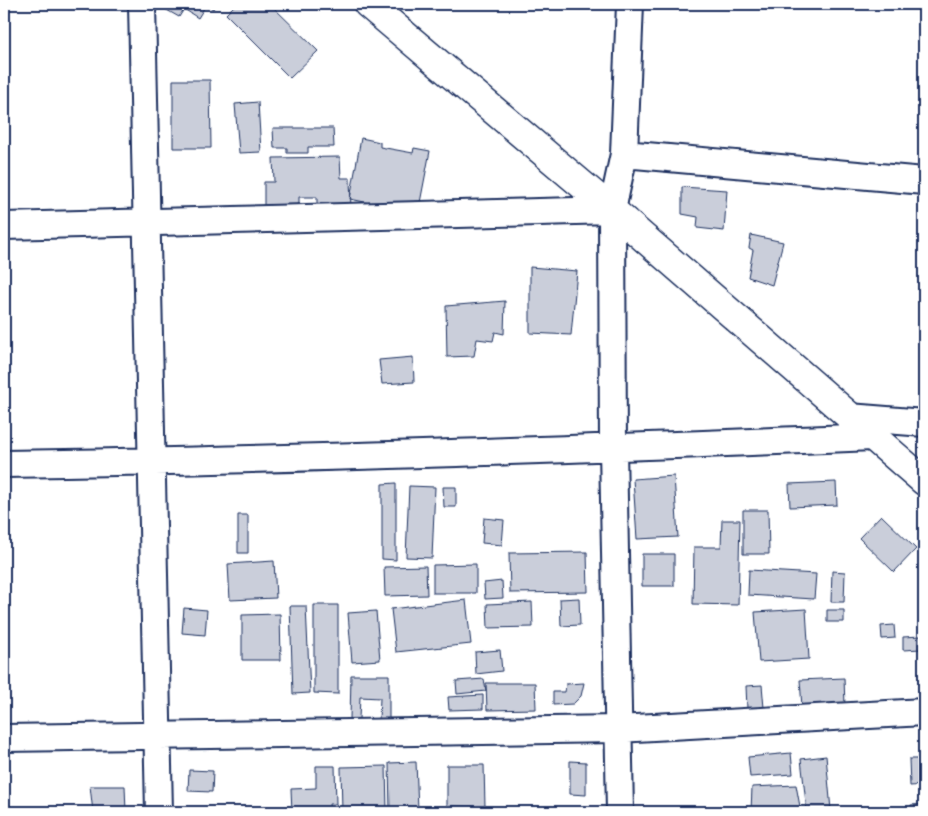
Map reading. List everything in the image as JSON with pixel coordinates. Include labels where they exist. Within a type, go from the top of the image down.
[{"type":"street","points":[[142,4],[159,812]]},
{"type":"street","points":[[368,4],[612,210],[924,481]]},
{"type":"street","points":[[620,812],[613,448],[612,210],[624,154],[630,4]]},
{"type":"street","points":[[624,154],[924,181]]},
{"type":"street","points":[[4,226],[612,210]]},
{"type":"street","points":[[850,416],[924,423]]},
{"type":"street","points":[[4,464],[152,462],[613,448],[873,437]]},
{"type":"street","points":[[4,738],[158,734],[618,729],[924,712]]},
{"type":"building","points":[[168,4],[216,4],[213,9],[206,5],[198,18],[184,9],[179,17],[165,9]]},
{"type":"building","points":[[236,4],[270,4],[318,51],[290,78],[226,14]]},
{"type":"building","points":[[173,80],[210,80],[211,148],[173,148]]},
{"type":"building","points":[[258,102],[261,152],[239,153],[235,104]]},
{"type":"building","points":[[273,128],[333,128],[334,147],[308,147],[308,153],[287,153],[287,148],[274,148]]},
{"type":"building","points":[[361,138],[380,142],[380,147],[413,153],[414,148],[430,151],[418,213],[350,199]]},
{"type":"building","points":[[340,157],[341,178],[350,178],[351,211],[317,211],[317,197],[299,197],[299,211],[264,211],[264,182],[274,182],[273,158]]},
{"type":"building","points":[[682,187],[727,190],[724,231],[697,228],[698,217],[682,214]]},
{"type":"building","points":[[751,235],[783,242],[772,285],[748,277],[753,250],[749,248]]},
{"type":"building","points":[[530,267],[577,271],[571,335],[530,333]]},
{"type":"building","points":[[505,301],[504,334],[495,332],[493,341],[477,339],[474,356],[447,357],[446,306]]},
{"type":"building","points":[[413,357],[414,382],[382,384],[379,360]]},
{"type":"building","points":[[674,476],[678,537],[637,539],[633,479]]},
{"type":"building","points":[[836,482],[837,505],[790,507],[789,484]]},
{"type":"building","points":[[396,483],[396,560],[382,559],[382,484]]},
{"type":"building","points":[[409,486],[435,487],[432,558],[406,557]]},
{"type":"building","points":[[443,487],[456,487],[456,507],[444,507]]},
{"type":"building","points":[[743,510],[768,510],[769,554],[743,554]]},
{"type":"building","points":[[238,515],[248,515],[248,553],[238,553]]},
{"type":"building","points":[[881,515],[916,549],[894,572],[859,538]]},
{"type":"building","points":[[484,518],[504,520],[502,545],[482,543]]},
{"type":"building","points":[[722,520],[740,520],[738,605],[693,604],[694,547],[721,547]]},
{"type":"building","points":[[587,552],[588,592],[510,593],[509,553]]},
{"type":"building","points":[[642,554],[674,554],[674,586],[642,586]]},
{"type":"building","points":[[274,561],[276,598],[230,600],[228,564]]},
{"type":"building","points":[[476,564],[476,593],[433,593],[433,565]]},
{"type":"building","points":[[426,566],[427,595],[385,596],[384,567]]},
{"type":"building","points":[[749,570],[816,574],[814,599],[748,595]]},
{"type":"building","points":[[832,571],[845,572],[844,602],[831,602]]},
{"type":"building","points":[[502,581],[503,598],[485,599],[484,583]]},
{"type":"building","points":[[579,598],[580,625],[561,626],[560,599]]},
{"type":"building","points":[[466,600],[471,644],[396,652],[391,609]]},
{"type":"building","points":[[532,602],[533,627],[488,628],[487,604]]},
{"type":"building","points":[[314,605],[338,605],[338,694],[314,693]]},
{"type":"building","points":[[290,606],[306,606],[310,693],[293,694]]},
{"type":"building","points":[[184,608],[207,610],[205,635],[182,633]]},
{"type":"building","points":[[806,609],[809,659],[759,662],[755,612]]},
{"type":"building","points":[[827,610],[844,610],[844,622],[827,622]]},
{"type":"building","points":[[376,611],[380,660],[352,662],[348,613]]},
{"type":"building","points":[[280,614],[281,660],[242,660],[242,615]]},
{"type":"building","points":[[894,625],[895,638],[882,639],[881,626]]},
{"type":"building","points":[[921,636],[921,649],[903,650],[903,637]]},
{"type":"building","points":[[500,650],[502,671],[476,674],[475,652]]},
{"type":"building","points":[[351,675],[389,675],[389,719],[379,719],[380,698],[360,697],[359,719],[350,719]]},
{"type":"building","points":[[844,678],[845,706],[802,707],[800,680]]},
{"type":"building","points":[[484,679],[486,691],[457,694],[456,681]]},
{"type":"building","points":[[486,683],[535,683],[536,709],[487,710]]},
{"type":"building","points":[[584,683],[581,696],[573,704],[553,705],[553,692],[565,692],[566,684]]},
{"type":"building","points":[[762,685],[764,708],[747,709],[746,686]]},
{"type":"building","points":[[483,695],[483,709],[449,710],[448,697]]},
{"type":"building","points":[[791,753],[793,774],[750,777],[748,757]]},
{"type":"building","points":[[826,756],[831,810],[807,812],[801,759]]},
{"type":"building","points":[[909,759],[924,759],[924,785],[910,786]]},
{"type":"building","points":[[570,761],[586,762],[586,795],[570,794]]},
{"type":"building","points":[[416,762],[418,810],[390,811],[389,763]]},
{"type":"building","points":[[447,765],[484,765],[485,807],[447,806]]},
{"type":"building","points":[[316,766],[335,766],[336,804],[329,804],[330,812],[292,812],[291,789],[316,788]]},
{"type":"building","points":[[386,766],[387,812],[342,812],[341,767]]},
{"type":"building","points":[[189,770],[213,771],[212,792],[188,791]]},
{"type":"building","points":[[796,785],[801,812],[751,812],[752,787]]},
{"type":"building","points":[[90,786],[125,786],[126,812],[93,812]]},
{"type":"building","points":[[924,804],[924,812],[911,812],[911,805]]}]
